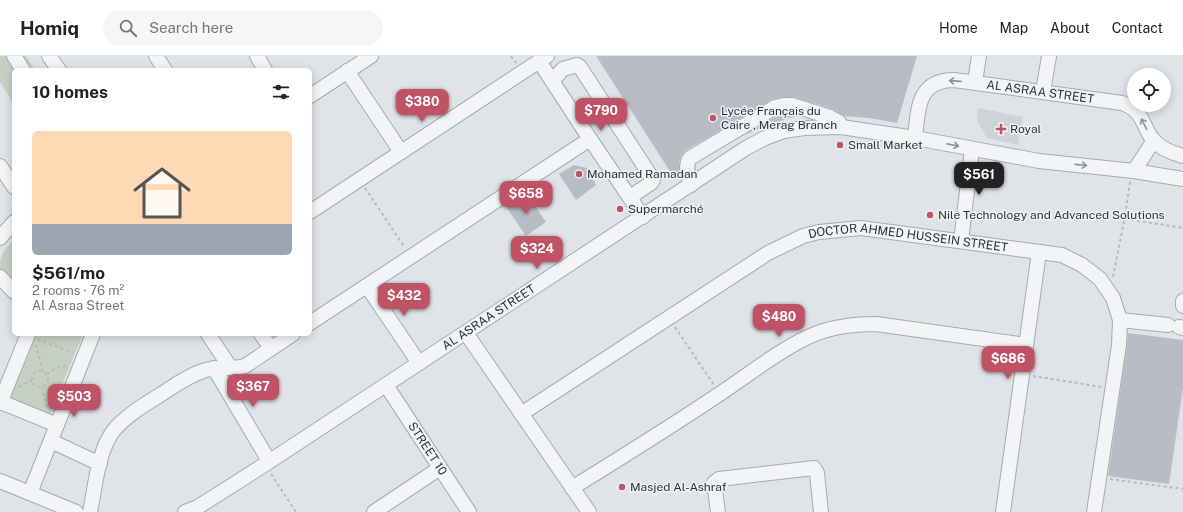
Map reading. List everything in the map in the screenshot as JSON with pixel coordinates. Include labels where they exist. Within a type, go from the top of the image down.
[{"type":"street","points":[[14,56],[22,68]]},
{"type":"street","points":[[49,56],[57,68]]},
{"type":"street","points":[[156,56],[164,68]]},
{"type":"street","points":[[257,56],[264,68]]},
{"type":"street","points":[[312,95],[371,56]]},
{"type":"street","points":[[975,82],[979,56]]},
{"type":"street","points":[[1044,92],[1049,56]]},
{"type":"street","points":[[312,211],[543,59],[552,80],[590,139],[643,216]]},
{"type":"street","points":[[552,80],[563,69],[577,65],[580,67],[653,180],[651,183],[630,197]]},
{"type":"street","points":[[348,71],[401,152]]},
{"type":"street","name":"AL ASRAA STREET","points":[[915,138],[918,105],[924,93],[929,88],[948,80],[975,82],[1127,104],[1137,112],[1154,140],[1165,150],[1183,156]]},
{"type":"street","points":[[691,185],[687,168],[690,158],[775,107],[784,105],[796,106],[830,117],[839,122],[841,127]]},
{"type":"street","name":"AL ASRAA STREET","points":[[185,512],[198,507],[267,463],[746,148],[765,138],[784,131],[804,128],[841,127],[915,138],[1039,161],[1134,171],[1183,179]]},
{"type":"street","points":[[312,322],[590,139]]},
{"type":"street","points":[[1134,171],[1154,140]]},
{"type":"street","points":[[960,241],[972,148]]},
{"type":"street","points":[[0,166],[12,184]]},
{"type":"street","points":[[0,238],[12,224]]},
{"type":"street","name":"DOCTOR AHMED HUSSEIN STREET","points":[[521,414],[768,253],[790,241],[808,234],[861,228],[1062,255],[1082,264],[1100,279],[1113,298],[1120,320],[1120,345],[1094,512]]},
{"type":"street","points":[[1002,512],[1039,252]]},
{"type":"street","points":[[0,277],[12,290]]},
{"type":"street","points":[[367,286],[419,363]]},
{"type":"street","points":[[1183,301],[1183,306]]},
{"type":"street","points":[[1120,320],[1177,327]]},
{"type":"street","points":[[572,488],[793,345],[825,331],[859,324],[876,324],[1026,345]]},
{"type":"street","points":[[466,333],[589,512]]},
{"type":"street","points":[[27,336],[0,402],[56,424]]},
{"type":"street","points":[[30,493],[51,441],[56,424],[92,336]]},
{"type":"street","points":[[209,336],[230,367]]},
{"type":"street","points":[[262,336],[271,348]]},
{"type":"street","points":[[90,512],[104,447],[113,432],[126,418],[184,379],[198,372],[214,368],[238,368],[245,366],[290,336]]},
{"type":"street","points":[[214,368],[267,463]]},
{"type":"street","name":"STREET 10","points":[[386,385],[469,512]]},
{"type":"street","points":[[51,441],[100,464]]},
{"type":"street","points":[[374,512],[440,468]]},
{"type":"street","points":[[718,512],[714,483],[719,479],[814,468],[817,473],[821,512]]},
{"type":"street","points":[[0,481],[76,512]]},
{"type":"path","points":[[1110,294],[1131,179],[1134,171]]},
{"type":"path","points":[[359,180],[411,257]]},
{"type":"path","points":[[1125,216],[1127,220],[1183,228]]},
{"type":"path","points":[[669,318],[719,394]]},
{"type":"path","points":[[42,387],[48,382],[47,374],[43,371],[34,337],[82,361]]},
{"type":"path","points":[[47,374],[63,366],[82,361]]},
{"type":"path","points":[[42,387],[35,385],[32,377],[40,370],[43,371]]},
{"type":"path","points":[[1022,375],[1113,389]]},
{"type":"path","points":[[42,387],[46,406],[56,424]]},
{"type":"path","points":[[267,463],[296,512]]},
{"type":"path","points":[[1099,478],[1183,489]]},
{"type":"shaded area","name":"Royal","points":[[978,108],[1023,117],[1018,145],[987,138],[977,121]]},
{"type":"green space","points":[[0,56],[26,56],[34,68],[12,68],[12,101],[0,82]]},
{"type":"green space","points":[[12,242],[12,285],[0,274],[0,263],[3,252]]},
{"type":"green space","points":[[33,336],[82,336],[48,419],[7,401]]},
{"type":"building","name":"Lycée Français du Caire , Merag Branch","points":[[596,56],[917,56],[897,123],[869,118],[844,116],[833,109],[794,97],[773,99],[685,151],[679,162],[680,176],[675,179]]},
{"type":"building","points":[[785,114],[800,116],[768,125],[745,135],[778,115]]},
{"type":"building","points":[[574,165],[587,168],[596,185],[576,200],[559,174]]},
{"type":"building","points":[[527,194],[546,222],[526,236],[507,208]]},
{"type":"building","points":[[1128,333],[1183,340],[1183,388],[1169,484],[1108,476]]},
{"type":"place","name":"Lycée Français du Caire , Merag Branch","points":[[713,118]]},
{"type":"place","name":"Royal","points":[[1001,129]]},
{"type":"place","name":"Small Market","points":[[840,145]]},
{"type":"place","name":"Mohamed Ramadan","points":[[579,174]]},
{"type":"place","name":"Supermarché","points":[[620,209]]},
{"type":"place","name":"Nile Technology and Advanced Solutions","points":[[930,215]]},
{"type":"place","name":"Masjed Al-Ashraf","points":[[622,487]]}]
